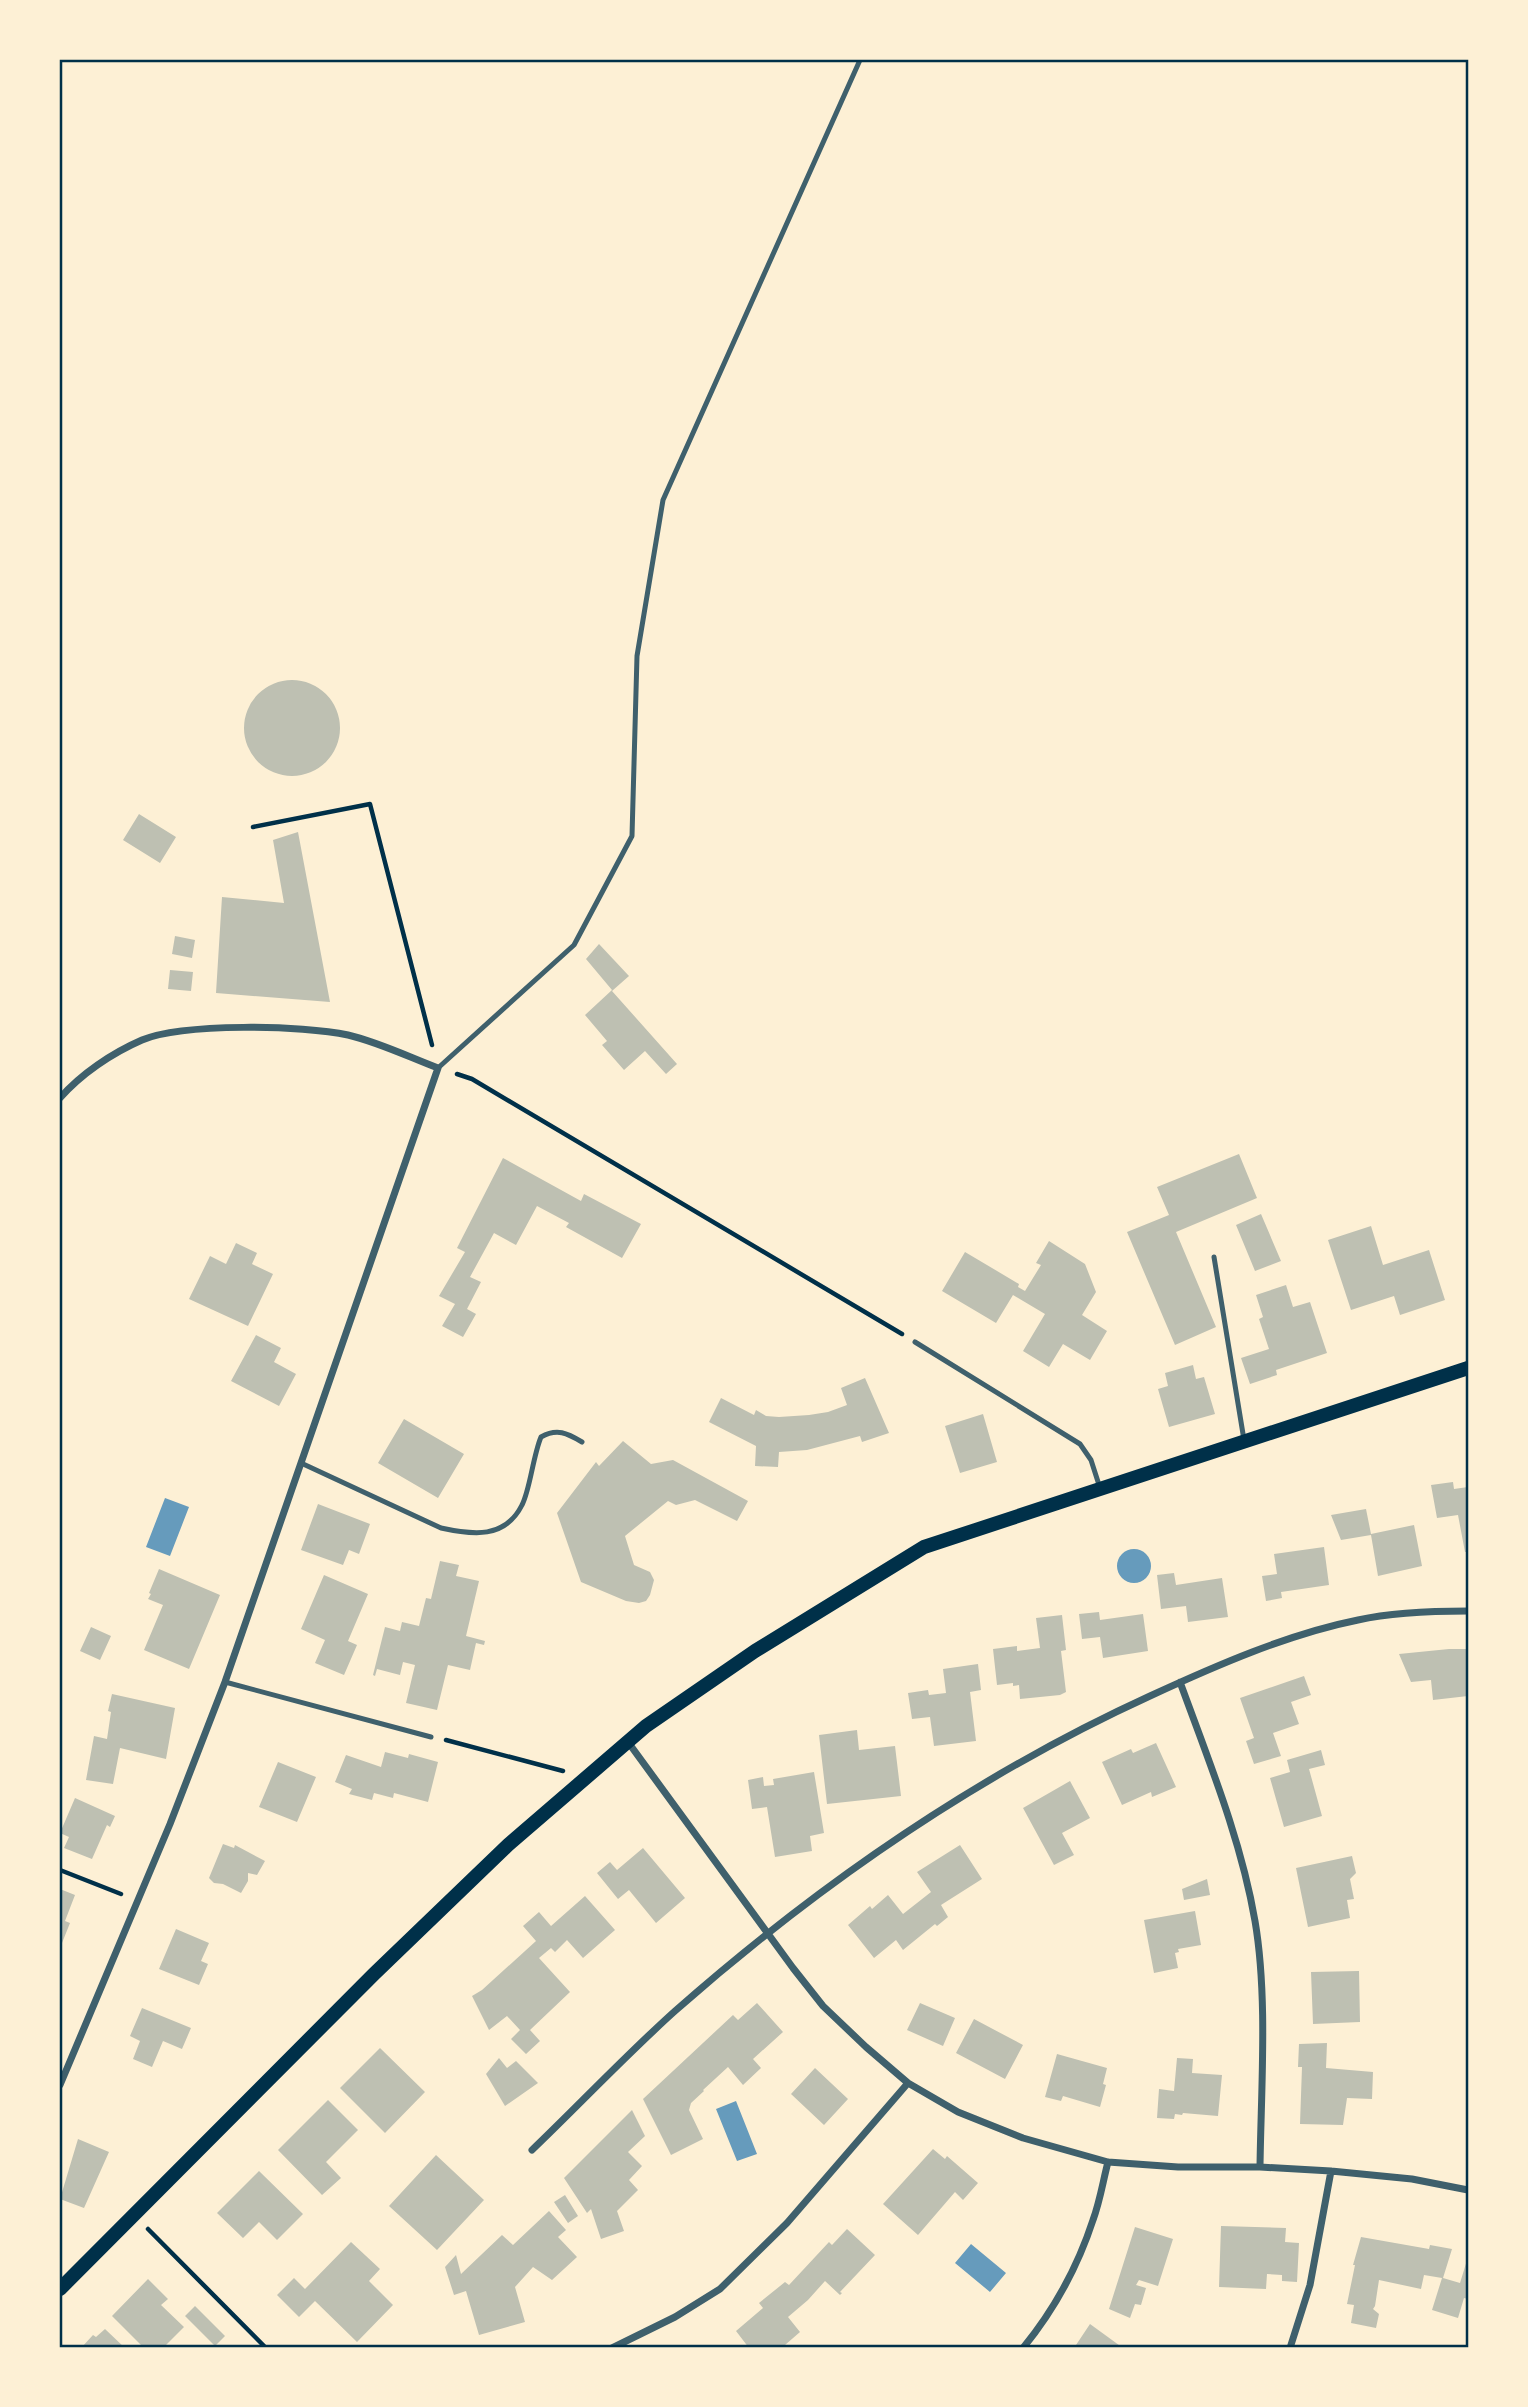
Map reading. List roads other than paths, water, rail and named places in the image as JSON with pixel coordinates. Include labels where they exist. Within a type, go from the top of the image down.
[{"type":"main road","points":[[60,2289],[383,1965],[508,1845],[628,1742],[755,1651],[924,1547],[1468,1368]]},
{"type":"street","points":[[60,1098],[102,1062],[143,1040],[163,1034],[209,1030],[297,1029],[349,1035],[438,1068],[225,1682],[170,1824],[60,2085]]},
{"type":"street","points":[[532,2150],[674,2012],[768,1934],[909,1830],[997,1775],[1118,1710],[1256,1651],[1335,1625],[1378,1616],[1468,1611]]},
{"type":"street","points":[[1180,1682],[1227,1819],[1248,1887],[1255,1923],[1259,1955],[1261,2031],[1260,2167]]},
{"type":"street","points":[[628,1742],[823,2006],[908,2084],[958,2112],[1023,2138],[1108,2162],[1178,2167],[1260,2167],[1331,2171],[1412,2179],[1468,2190]]},
{"type":"street","points":[[612,2347],[675,2317],[728,2281],[787,2223],[908,2084]]},
{"type":"street","points":[[1023,2347],[1046,2319],[1068,2281],[1093,2220],[1108,2162]]},
{"type":"street","points":[[1290,2347],[1310,2285],[1331,2171]]},
{"type":"lane","points":[[438,1068],[574,945],[632,836],[637,656],[663,500],[860,60]]},
{"type":"lane","points":[[1214,1257],[1244,1440]]},
{"type":"lane","points":[[915,1342],[1080,1444],[1091,1460],[1100,1488]]},
{"type":"lane","points":[[301,1463],[441,1528],[458,1532],[495,1531],[510,1521],[523,1504],[534,1454],[541,1437],[551,1431],[565,1432],[582,1442]]},
{"type":"lane","points":[[225,1682],[431,1737]]},
{"type":"water","points":[[165,1498],[189,1507],[170,1556],[146,1547]]},
{"type":"water","points":[[1134,1549],[1146,1554],[1151,1566],[1146,1578],[1134,1583],[1122,1578],[1117,1566],[1122,1554]]},
{"type":"water","points":[[736,2101],[757,2154],[737,2161],[716,2109]]},
{"type":"water","points":[[971,2244],[1006,2273],[990,2292],[955,2263]]}]
